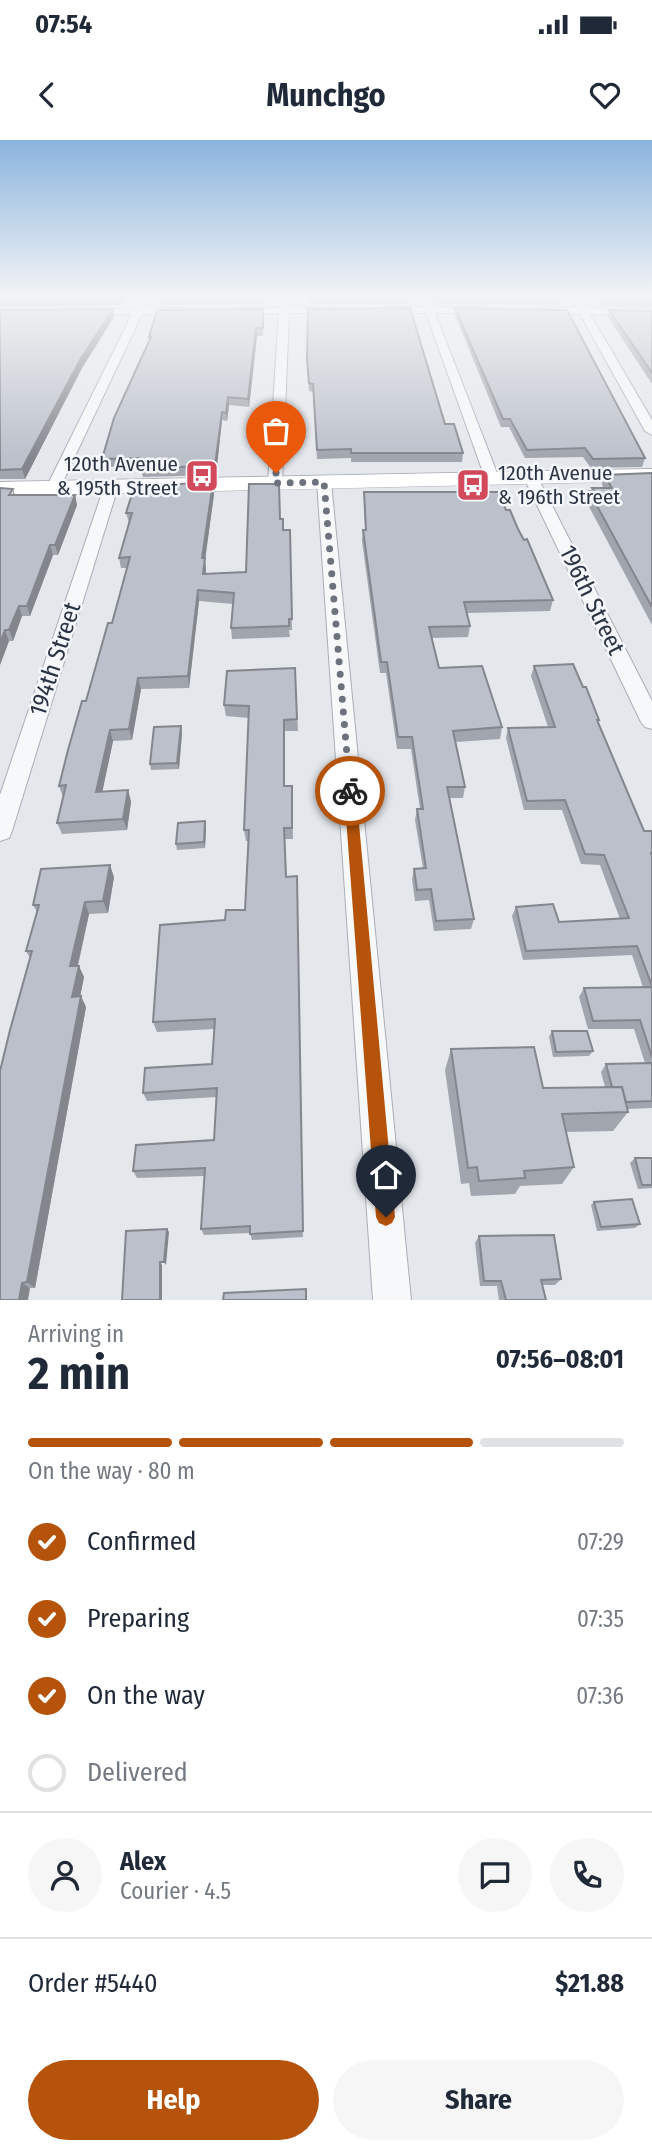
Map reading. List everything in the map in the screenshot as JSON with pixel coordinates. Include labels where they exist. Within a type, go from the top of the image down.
[{"type":"street","points":[[53,488],[119,351]]},
{"type":"street","points":[[275,483],[282,351]]},
{"type":"street","points":[[446,351],[492,478]]},
{"type":"street","points":[[606,351],[652,431]]},
{"type":"street","points":[[0,489],[652,475]]},
{"type":"street","name":"196th Street","points":[[531,478],[652,722]]},
{"type":"street","points":[[324,482],[393,1300]]},
{"type":"street","name":"194th Street","points":[[0,831],[111,487]]},
{"type":"building","points":[[0,351],[86,351],[22,469],[0,470]]},
{"type":"building","points":[[145,351],[253,351],[248,399],[228,397],[226,413],[222,412],[215,466],[142,468],[143,462],[139,462],[140,458],[102,459],[114,418]]},
{"type":"building","points":[[307,351],[423,351],[445,424],[454,424],[463,453],[351,453],[351,449],[317,450],[313,384],[309,383]]},
{"type":"building","points":[[474,351],[589,351],[645,458],[593,459],[585,448],[527,450],[510,419],[503,419]]},
{"type":"building","points":[[637,351],[652,351],[652,373]]},
{"type":"building","points":[[652,473],[652,607],[589,491],[594,491],[592,488],[612,488],[604,475]]},
{"type":"building","points":[[213,483],[202,558],[205,558],[203,574],[246,572],[249,484],[279,484],[280,519],[283,519],[283,530],[290,530],[292,619],[289,619],[289,626],[231,628],[234,593],[198,590],[188,676],[138,678],[129,729],[110,730],[96,792],[128,790],[123,819],[57,823],[66,785],[59,786],[68,750],[82,701],[86,701],[108,623],[112,623],[130,557],[119,558],[132,513],[126,513],[135,485]]},
{"type":"building","points":[[0,488],[13,489],[9,495],[75,495],[55,545],[50,545],[27,606],[19,606],[0,643]]},
{"type":"building","points":[[364,492],[499,492],[506,510],[510,510],[524,540],[527,539],[553,600],[464,602],[470,626],[429,627],[439,668],[482,666],[502,727],[453,731],[465,787],[447,787],[474,919],[436,921],[431,889],[417,890],[414,869],[426,868],[417,809],[423,809],[412,737],[398,737],[387,662],[381,662],[363,530],[366,530]]},
{"type":"building","points":[[573,664],[583,687],[586,687],[597,720],[644,831],[652,831],[652,986],[637,946],[526,951],[516,907],[553,904],[559,922],[629,918],[604,855],[585,854],[565,800],[527,801],[508,728],[555,727],[534,666]]},
{"type":"building","points":[[295,668],[297,719],[284,720],[284,786],[292,786],[292,828],[284,828],[286,877],[297,876],[303,1231],[250,1234],[250,1226],[201,1229],[205,1168],[133,1171],[136,1145],[214,1140],[217,1088],[143,1093],[145,1068],[212,1064],[215,1019],[153,1022],[160,925],[225,920],[226,910],[245,910],[249,830],[244,830],[249,706],[224,705],[227,671]]},
{"type":"building","points":[[181,726],[177,763],[150,764],[154,727]]},
{"type":"building","points":[[205,821],[204,842],[176,844],[178,823]]},
{"type":"building","points":[[110,865],[103,901],[85,902],[70,966],[79,966],[72,997],[81,996],[27,1282],[22,1283],[19,1300],[0,1300],[0,1071],[32,951],[26,951],[39,905],[33,905],[41,869]]},
{"type":"building","points":[[652,987],[652,1057],[640,1020],[593,1021],[584,988]]},
{"type":"building","points":[[552,1031],[587,1031],[593,1051],[556,1052]]},
{"type":"building","points":[[534,1047],[543,1088],[622,1087],[628,1112],[562,1114],[574,1167],[524,1171],[525,1178],[479,1181],[477,1167],[468,1168],[451,1049]]},
{"type":"building","points":[[652,1063],[652,1101],[626,1102],[622,1087],[612,1087],[606,1064]]},
{"type":"building","points":[[635,1158],[652,1158],[652,1185],[642,1185]]},
{"type":"building","points":[[632,1199],[640,1224],[601,1227],[594,1202]]},
{"type":"building","points":[[167,1229],[164,1262],[160,1262],[160,1300],[122,1300],[126,1231]]},
{"type":"building","points":[[554,1235],[561,1279],[541,1280],[546,1300],[506,1300],[501,1281],[484,1281],[479,1236]]},
{"type":"building","points":[[306,1289],[306,1300],[223,1300],[224,1293]]},
{"type":"way so far","points":[[276,473],[275,483],[324,482],[350,791]]},
{"type":"place","name":"120th Avenue & 195th Street","points":[[202,476]]},
{"type":"place","name":"120th Avenue & 196th Street","points":[[473,485]]},
{"type":"route","points":[[350,791],[386,1217]]}]
